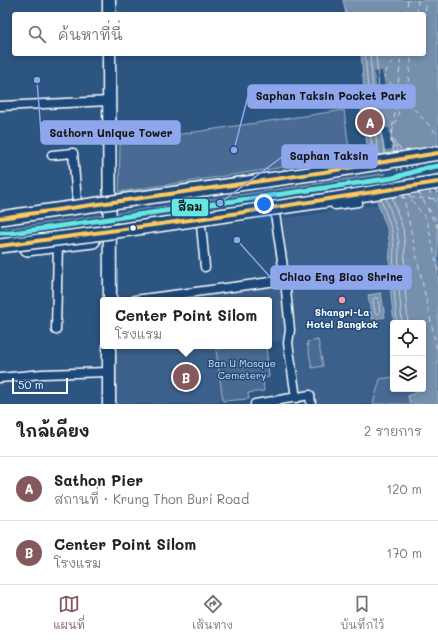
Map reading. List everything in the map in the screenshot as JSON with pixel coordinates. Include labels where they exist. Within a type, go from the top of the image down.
[{"type":"main road","points":[[109,0],[109,12]]},
{"type":"main road","points":[[109,56],[110,297]]},
{"type":"main road","points":[[0,218],[324,172],[438,153]]},
{"type":"main road","points":[[0,246],[103,233],[329,200],[438,182]]},
{"type":"main road","points":[[0,212],[77,200],[109,202]]},
{"type":"main road","points":[[0,252],[58,245],[109,232]]},
{"type":"main road","points":[[109,349],[109,404]]},
{"type":"street","points":[[0,106],[110,101]]},
{"type":"street","points":[[52,155],[73,153],[77,200]]},
{"type":"street","points":[[109,232],[201,224],[358,202]]},
{"type":"street","points":[[275,214],[285,280],[290,330],[288,343],[296,398]]},
{"type":"street","points":[[201,224],[205,267]]},
{"type":"street","points":[[56,330],[58,245]]},
{"type":"street","points":[[158,297],[285,280]]},
{"type":"street","points":[[0,378],[42,374],[109,372]]},
{"type":"street","points":[[255,404],[296,398],[311,400]]},
{"type":"shaded area","name":"Shangri-La Hotel Bangkok","points":[[379,204],[388,231],[390,248],[389,277],[394,320],[390,320],[390,392],[419,392],[408,396],[410,404],[314,404],[313,389],[298,391],[292,341],[296,330],[281,219]]},
{"type":"shaded area","points":[[280,285],[280,287],[282,287],[288,328],[286,329],[287,340],[272,342],[272,297],[184,297]]},
{"type":"shaded area","points":[[116,349],[216,349],[223,401],[195,404],[116,404]]},
{"type":"green space","points":[[344,110],[350,157],[119,192],[120,143]]},
{"type":"green space","points":[[318,340],[323,366],[312,368],[307,342]]},
{"type":"green space","name":"Ban U Mosque Cemetery","points":[[216,349],[266,349],[269,377],[263,378],[264,391],[248,393],[249,399],[223,401]]},
{"type":"green space","points":[[390,377],[390,392],[419,392],[408,396],[410,404],[373,404],[380,379]]},
{"type":"water","points":[[343,0],[438,0],[438,404],[410,404],[408,396],[418,392],[426,392],[426,320],[394,320],[389,277],[390,248],[388,231],[377,201],[360,103],[365,101],[361,56],[426,56],[426,12],[346,12]]},
{"type":"water","points":[[381,293],[385,317],[372,319],[368,295]]},
{"type":"pier","points":[[382,71],[386,93],[378,94],[374,72]]},
{"type":"pier","points":[[389,128],[392,149],[385,150],[381,129]]},
{"type":"pier","points":[[438,145],[438,191],[375,201],[368,157]]},
{"type":"waterway","points":[[186,206],[383,177]]},
{"type":"waterway","points":[[0,233],[177,208]]},
{"type":"ferry route","points":[[406,12],[408,0]]},
{"type":"ferry route","points":[[417,12],[418,0]]},
{"type":"ferry route","points":[[425,12],[427,0]]},
{"type":"ferry route","points":[[397,56],[383,75],[438,135]]},
{"type":"ferry route","points":[[391,136],[396,107],[401,56]]},
{"type":"ferry route","points":[[392,133],[408,83],[412,56]]},
{"type":"ferry route","points":[[394,153],[390,137],[399,154]]},
{"type":"ferry route","points":[[392,139],[403,152]]},
{"type":"ferry route","points":[[392,143],[396,153]]},
{"type":"ferry route","points":[[394,143],[402,153]]},
{"type":"ferry route","points":[[413,163],[425,178]]},
{"type":"ferry route","points":[[409,164],[420,179]]},
{"type":"ferry route","points":[[405,165],[413,180]]},
{"type":"ferry route","points":[[397,166],[400,183]]},
{"type":"ferry route","points":[[400,166],[405,182]]},
{"type":"ferry route","points":[[435,189],[438,193]]},
{"type":"ferry route","points":[[428,190],[438,205]]},
{"type":"ferry route","points":[[417,191],[422,199]]},
{"type":"ferry route","points":[[409,192],[410,198],[427,220],[438,271]]},
{"type":"ferry route","points":[[419,192],[438,229]]},
{"type":"ferry route","points":[[403,194],[438,354]]},
{"type":"ferry route","points":[[392,197],[438,199]]},
{"type":"ferry route","points":[[428,208],[436,220],[438,227]]},
{"type":"transit line","points":[[0,218],[324,172],[438,153]]},
{"type":"transit line","name":"สีลม","points":[[0,233],[12,233],[393,178],[438,166]]},
{"type":"transit line","points":[[0,246],[219,216],[438,182]]},
{"type":"place","name":"Sathorn Unique Tower","points":[[37,80]]},
{"type":"place","name":"Sathon Pier","points":[[370,122]]},
{"type":"place","name":"Saphan Taksin Pocket Park","points":[[234,150]]},
{"type":"place","name":"Saphan Taksin","points":[[220,203]]},
{"type":"place","name":"Chiao Eng Biao Shrine","points":[[237,240]]},
{"type":"place","name":"Shangri-La Hotel Bangkok","points":[[342,300]]},
{"type":"place","name":"Center Point Silom","points":[[186,377]]}]
